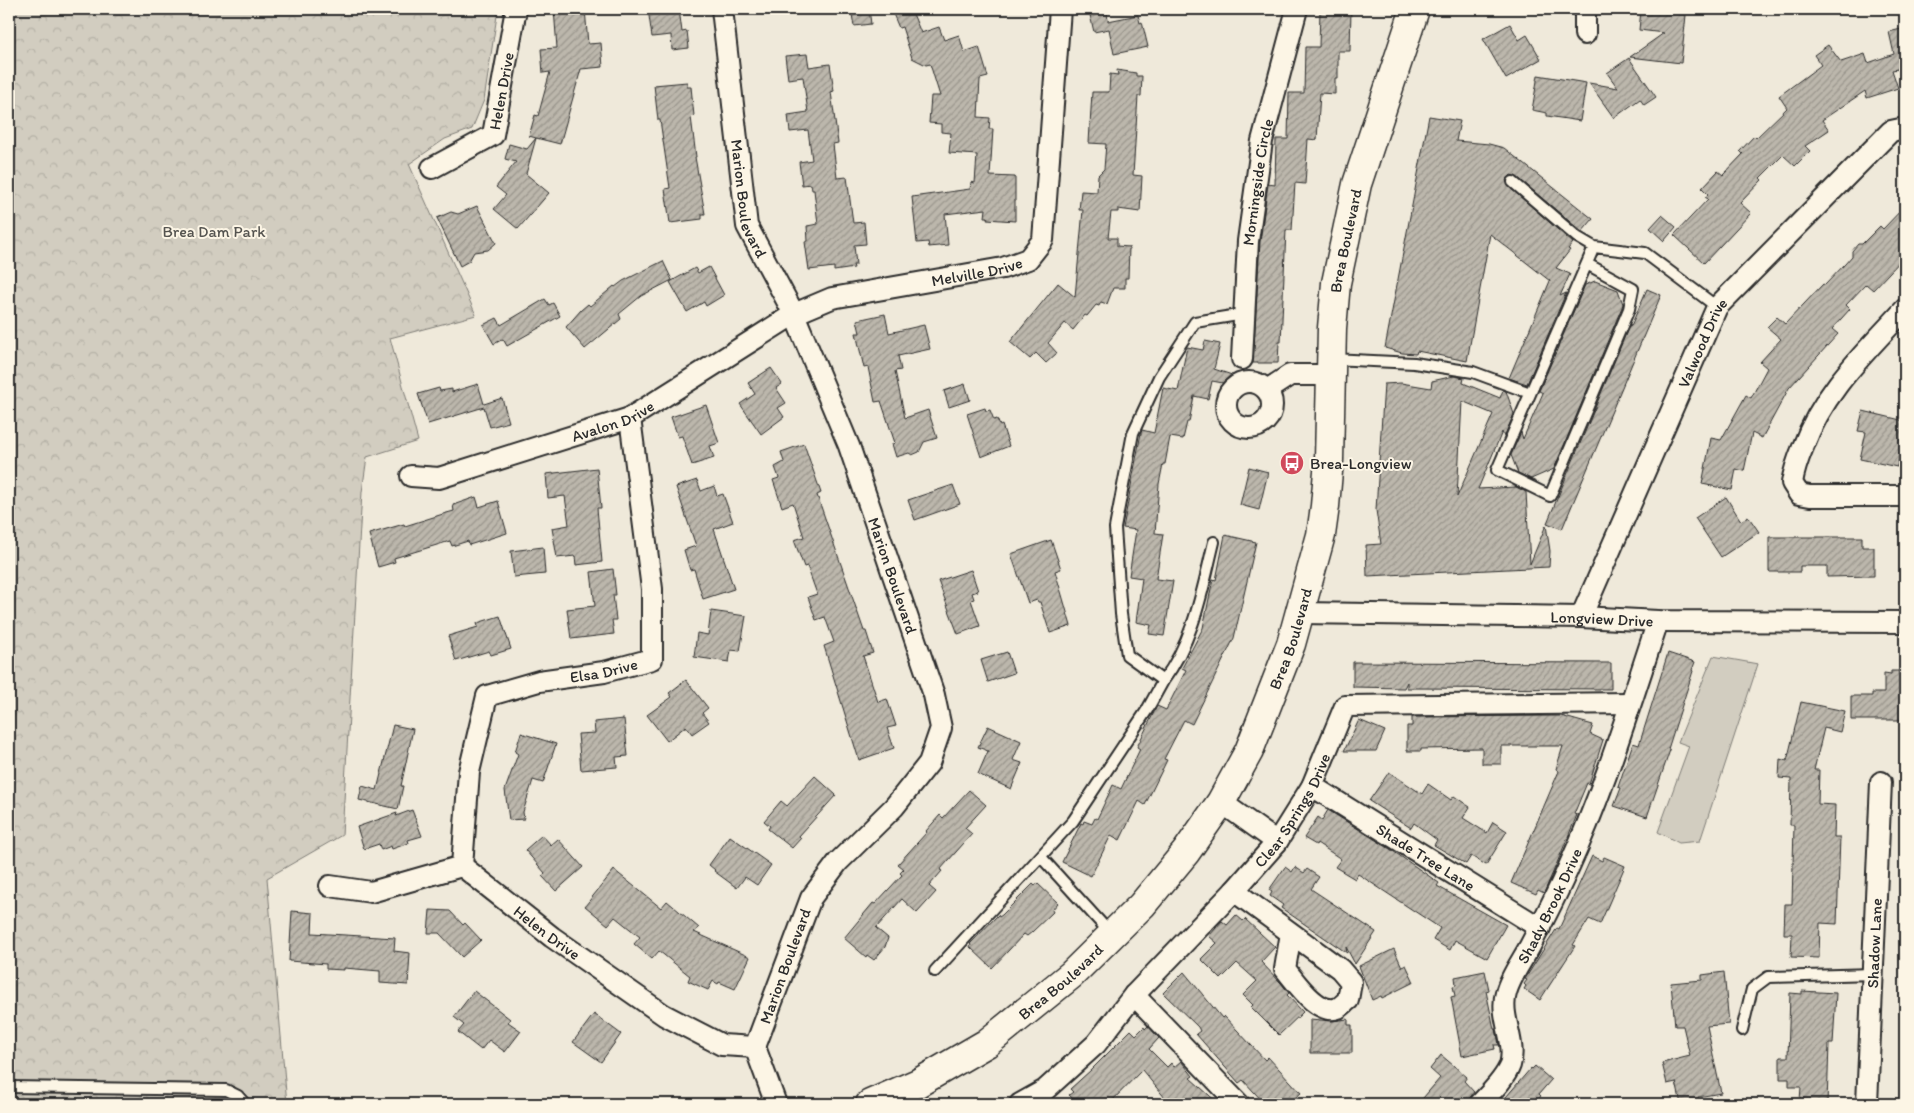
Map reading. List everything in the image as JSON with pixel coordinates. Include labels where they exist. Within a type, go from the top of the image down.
[{"type":"main road","name":"Brea Boulevard","points":[[870,1104],[918,1083],[987,1043],[1056,988],[1142,905],[1186,852],[1221,802],[1248,751],[1291,644],[1321,535],[1329,460],[1331,367],[1336,284],[1357,184],[1416,9]]},
{"type":"street","name":"Helen Drive","points":[[432,168],[493,135],[516,9]]},
{"type":"street","name":"Marion Boulevard","points":[[722,9],[747,226],[794,314],[849,446],[934,695],[941,728],[929,763],[894,807],[838,862],[811,898],[755,1047]]},
{"type":"street","name":"Melville Drive","points":[[794,314],[832,298],[1003,268],[1028,259],[1044,240],[1060,9]]},
{"type":"street","name":"Morningside Circle","points":[[1242,360],[1248,241],[1262,141],[1297,9]]},
{"type":"street","points":[[1585,9],[1586,34]]},
{"type":"street","name":"Valwood Drive","points":[[1581,617],[1717,307],[1891,131],[1905,128]]},
{"type":"street","points":[[1905,309],[1840,379],[1819,411],[1794,470],[1792,483],[1799,494],[1810,496],[1905,496]]},
{"type":"street","name":"Avalon Drive","points":[[411,476],[440,478],[630,418],[794,314]]},
{"type":"street","points":[[1267,390],[1290,375],[1331,367]]},
{"type":"street","name":"Elsa Drive","points":[[462,866],[469,772],[487,696],[538,681],[604,672],[652,659],[652,590],[630,418]]},
{"type":"street","name":"Longview Drive","points":[[1300,613],[1581,617],[1658,621],[1905,622]]},
{"type":"street","name":"Shady Brook Drive","points":[[1480,1104],[1510,1064],[1511,1049],[1505,1011],[1505,995],[1509,983],[1540,928],[1567,872],[1591,815],[1658,621]]},
{"type":"street","name":"Clear Springs Drive","points":[[1020,1104],[1050,1097],[1096,1044],[1134,995],[1234,891],[1277,842],[1312,786],[1345,706],[1630,703]]},
{"type":"street","name":"Shadow Lane","points":[[1867,1104],[1881,782]]},
{"type":"street","name":"Shade Tree Lane","points":[[1312,786],[1540,928]]},
{"type":"street","points":[[1221,802],[1277,842]]},
{"type":"street","name":"Helen Drive","points":[[462,866],[552,937],[664,1015],[722,1044],[755,1047]]},
{"type":"street","points":[[330,886],[371,892],[462,866]]},
{"type":"street","points":[[1234,891],[1291,933]]},
{"type":"street","points":[[1134,995],[1239,1104]]},
{"type":"street","points":[[755,1047],[776,1104]]},
{"type":"lane","points":[[1513,182],[1577,237],[1594,247],[1645,254],[1717,307]]},
{"type":"lane","points":[[1587,264],[1633,289],[1630,309],[1550,496],[1497,470],[1594,247]]},
{"type":"lane","points":[[1163,681],[1127,655],[1121,614],[1115,528],[1133,433],[1159,377],[1195,322],[1244,314]]},
{"type":"lane","points":[[1331,367],[1414,363],[1473,372],[1530,393]]},
{"type":"lane","points":[[935,971],[1073,821],[1147,710],[1172,668],[1196,618],[1214,542]]},
{"type":"lane","points":[[1041,857],[1111,935]]},
{"type":"lane","points":[[1742,1030],[1752,989],[1768,977],[1873,974]]},
{"type":"lane","points":[[9,1087],[226,1090],[238,1096],[245,1104]]},
{"type":"green space","name":"Brea Dam Park","points":[[9,9],[498,9],[484,100],[472,129],[445,139],[409,164],[476,315],[390,338],[418,441],[367,457],[362,492],[342,835],[267,878],[287,1104],[9,1104]]},
{"type":"green space","points":[[1713,656],[1758,664],[1700,841],[1679,843],[1658,832],[1689,746],[1678,742]]},
{"type":"building","points":[[554,9],[585,9],[588,44],[601,43],[603,67],[581,69],[560,144],[529,136],[535,115],[538,116],[550,72],[543,73],[541,49],[557,48]]},
{"type":"building","points":[[648,9],[679,9],[682,32],[687,31],[689,48],[672,50],[671,35],[652,37]]},
{"type":"building","points":[[851,9],[869,9],[871,24],[854,26]]},
{"type":"building","points":[[891,9],[911,9],[921,33],[939,27],[944,40],[959,35],[964,52],[979,47],[988,77],[980,79],[978,117],[990,118],[989,129],[993,129],[990,176],[1015,177],[1015,221],[987,219],[988,217],[985,217],[986,209],[945,214],[948,245],[929,247],[928,242],[917,243],[912,197],[970,189],[971,182],[975,183],[977,155],[949,153],[951,133],[941,132],[941,124],[929,123],[931,96],[940,96],[930,64],[926,65],[912,58],[902,27],[899,28]]},
{"type":"building","points":[[1320,9],[1351,9],[1350,51],[1338,51],[1338,78],[1335,78],[1335,94],[1320,93],[1317,140],[1308,139],[1305,184],[1295,183],[1292,230],[1286,230],[1281,342],[1279,342],[1278,363],[1253,363],[1260,242],[1268,184],[1275,185],[1276,139],[1288,139],[1289,93],[1304,93],[1305,47],[1319,47]]},
{"type":"building","points":[[1641,10],[1686,15],[1681,63],[1630,57],[1664,33],[1639,30]]},
{"type":"building","points":[[1107,12],[1108,21],[1138,15],[1140,23],[1142,22],[1148,47],[1114,54],[1109,29],[1094,32],[1090,15]]},
{"type":"building","points":[[1510,24],[1519,40],[1527,35],[1541,59],[1506,79],[1483,39]]},
{"type":"building","points":[[1905,28],[1905,78],[1900,79],[1898,69],[1892,70],[1898,88],[1867,98],[1865,91],[1822,120],[1829,130],[1805,146],[1810,151],[1795,166],[1783,155],[1760,178],[1762,180],[1740,203],[1751,213],[1704,263],[1674,235],[1708,199],[1705,197],[1708,194],[1702,188],[1718,171],[1723,175],[1743,154],[1740,151],[1754,136],[1756,138],[1787,108],[1779,96],[1821,65],[1814,55],[1828,45],[1841,62],[1865,54],[1868,63],[1894,54],[1889,32]]},
{"type":"building","points":[[807,54],[809,67],[830,64],[834,91],[831,92],[838,143],[833,144],[837,178],[847,177],[853,223],[864,222],[866,244],[854,245],[856,265],[853,265],[854,268],[834,271],[834,267],[809,270],[805,242],[808,241],[807,226],[818,224],[814,190],[812,190],[811,184],[802,185],[799,162],[812,160],[808,130],[790,132],[788,115],[808,112],[803,77],[788,79],[785,56]]},
{"type":"building","points":[[1629,58],[1656,97],[1644,105],[1640,99],[1614,118],[1589,83],[1618,88],[1607,73]]},
{"type":"building","points":[[1117,70],[1136,73],[1136,76],[1142,76],[1141,96],[1138,96],[1133,175],[1142,176],[1140,212],[1118,209],[1118,212],[1111,212],[1108,238],[1117,238],[1117,246],[1129,247],[1128,278],[1125,278],[1125,288],[1113,288],[1107,304],[1101,302],[1099,306],[1096,305],[1073,330],[1065,323],[1048,343],[1057,353],[1046,363],[1036,353],[1030,359],[1010,342],[1058,283],[1075,297],[1083,210],[1079,210],[1081,191],[1097,192],[1098,175],[1104,169],[1106,144],[1089,143],[1092,92],[1109,92],[1110,74],[1118,75]]},
{"type":"building","points":[[1538,75],[1586,83],[1580,121],[1547,116],[1547,113],[1532,110]]},
{"type":"building","points":[[687,82],[687,87],[691,87],[694,116],[691,117],[695,157],[705,214],[702,214],[702,219],[670,223],[665,189],[670,188],[654,85]]},
{"type":"building","points":[[1429,116],[1460,121],[1456,141],[1489,144],[1504,148],[1593,219],[1582,232],[1517,177],[1511,175],[1506,180],[1509,187],[1573,243],[1556,268],[1570,274],[1560,296],[1566,293],[1527,384],[1509,378],[1550,281],[1490,234],[1467,361],[1417,351],[1416,354],[1402,353],[1385,348]]},
{"type":"building","points":[[536,138],[526,174],[549,193],[518,229],[494,209],[506,195],[496,187],[516,162],[505,159],[509,144],[527,149]]},
{"type":"building","points":[[477,206],[496,243],[488,250],[474,252],[469,261],[460,266],[437,218],[451,212],[458,214]]},
{"type":"building","points":[[1905,206],[1905,256],[1873,290],[1866,284],[1846,305],[1850,309],[1832,329],[1838,334],[1789,388],[1762,438],[1752,433],[1744,471],[1736,469],[1732,490],[1702,484],[1711,438],[1721,440],[1746,395],[1751,398],[1767,368],[1760,362],[1781,339],[1767,327],[1777,317],[1785,324],[1845,264],[1852,256],[1852,251],[1858,244],[1862,244],[1880,226],[1883,229]]},
{"type":"building","points":[[1662,215],[1676,227],[1664,241],[1650,228]]},
{"type":"building","points":[[663,261],[672,280],[641,296],[619,314],[621,319],[585,349],[566,327],[581,310],[588,304],[590,306],[614,286]]},
{"type":"building","points":[[709,267],[724,295],[706,306],[704,302],[687,312],[670,282],[695,268],[698,273]]},
{"type":"building","points":[[1595,281],[1618,290],[1623,304],[1554,469],[1531,479],[1518,473],[1511,455],[1521,432],[1523,439],[1543,393],[1539,391],[1585,285]]},
{"type":"building","points":[[1647,289],[1661,295],[1562,529],[1547,523],[1630,324],[1631,326]]},
{"type":"building","points":[[545,299],[549,305],[553,303],[560,316],[507,346],[503,339],[494,344],[483,325],[497,318],[501,325]]},
{"type":"building","points":[[885,314],[889,333],[924,325],[930,349],[898,356],[901,370],[895,371],[905,418],[928,410],[937,438],[924,442],[919,452],[912,455],[909,453],[896,457],[892,444],[895,443],[881,401],[875,402],[868,367],[864,368],[856,333],[860,333],[857,320]]},
{"type":"building","points":[[1205,341],[1220,344],[1214,369],[1241,378],[1239,386],[1212,381],[1208,399],[1194,396],[1189,422],[1187,422],[1183,439],[1170,437],[1159,484],[1155,533],[1163,534],[1156,579],[1173,581],[1164,636],[1149,634],[1151,625],[1136,622],[1142,578],[1129,576],[1136,530],[1123,528],[1141,433],[1142,430],[1154,433],[1163,388],[1178,391],[1187,347],[1203,350]]},
{"type":"building","points":[[771,368],[782,384],[776,388],[786,403],[778,408],[784,417],[761,434],[740,404],[755,394],[748,383]]},
{"type":"building","points":[[1454,376],[1464,378],[1463,383],[1500,398],[1503,390],[1506,391],[1514,414],[1504,437],[1502,432],[1478,489],[1516,487],[1526,492],[1530,564],[1546,525],[1550,551],[1549,567],[1367,576],[1366,545],[1381,544],[1376,510],[1384,384],[1401,383],[1431,388],[1432,381]],"holes":[[[1462,401],[1493,414],[1457,497]]]},
{"type":"building","points":[[478,384],[484,404],[502,398],[509,422],[490,427],[484,407],[428,424],[418,394],[439,388],[440,391],[452,389],[452,392]]},
{"type":"building","points":[[965,384],[970,400],[949,407],[944,391]]},
{"type":"building","points":[[706,405],[719,443],[710,446],[714,458],[692,465],[682,436],[678,437],[671,417]]},
{"type":"building","points":[[985,408],[986,411],[990,410],[994,420],[997,419],[1000,426],[1002,425],[1009,446],[981,457],[967,414]]},
{"type":"building","points":[[1863,411],[1905,421],[1905,432],[1897,467],[1860,459],[1866,432],[1858,431]]},
{"type":"building","points":[[804,444],[821,493],[817,495],[873,653],[863,656],[878,702],[887,699],[896,726],[887,728],[894,748],[859,760],[824,646],[834,642],[825,617],[816,620],[808,597],[817,594],[807,566],[804,567],[794,540],[804,537],[793,503],[782,507],[773,480],[779,478],[775,467],[784,462],[781,452]]},
{"type":"building","points":[[1249,467],[1268,472],[1259,510],[1240,505]]},
{"type":"building","points":[[597,468],[601,508],[597,508],[602,562],[576,565],[575,556],[557,558],[552,528],[569,525],[565,496],[548,498],[546,474]]},
{"type":"building","points":[[697,480],[701,491],[714,486],[717,496],[723,494],[733,522],[714,529],[734,589],[703,599],[694,569],[690,570],[684,550],[696,546],[676,487]]},
{"type":"building","points":[[953,485],[960,504],[915,520],[908,500]]},
{"type":"building","points":[[476,497],[479,507],[498,501],[507,533],[469,545],[468,541],[452,546],[450,541],[394,558],[395,562],[378,567],[369,534],[404,524],[405,526],[454,511],[453,505]]},
{"type":"building","points":[[1726,497],[1741,521],[1748,516],[1759,532],[1721,557],[1695,518]]},
{"type":"building","points":[[1225,535],[1256,542],[1234,638],[1192,724],[1184,720],[1164,759],[1167,760],[1145,805],[1139,801],[1120,840],[1111,835],[1091,876],[1062,862],[1081,823],[1083,824],[1084,821],[1092,824],[1095,818],[1097,819],[1113,785],[1121,789],[1140,749],[1137,747],[1157,706],[1166,710],[1186,670],[1182,668],[1203,628],[1213,579],[1216,580]]},
{"type":"building","points":[[1769,537],[1862,537],[1862,547],[1874,547],[1874,576],[1827,577],[1827,566],[1800,566],[1800,572],[1769,572]]},
{"type":"building","points":[[1051,540],[1061,569],[1055,571],[1071,626],[1050,633],[1040,602],[1037,600],[1028,603],[1011,554]]},
{"type":"building","points":[[543,547],[545,574],[514,577],[511,551]]},
{"type":"building","points":[[613,569],[616,595],[613,595],[616,620],[612,620],[614,634],[571,639],[567,609],[595,606],[591,572]]},
{"type":"building","points":[[971,570],[978,591],[972,593],[974,599],[971,600],[980,626],[958,634],[938,581]]},
{"type":"building","points":[[711,611],[746,616],[740,651],[731,650],[729,662],[694,657],[697,633],[708,635]]},
{"type":"building","points":[[500,616],[511,649],[491,655],[489,651],[456,661],[448,636],[478,627],[477,623]]},
{"type":"building","points":[[1007,652],[1014,673],[988,682],[981,660]]},
{"type":"building","points":[[1668,653],[1695,662],[1668,749],[1670,750],[1647,817],[1614,806],[1621,788],[1618,787],[1633,743],[1639,745]]},
{"type":"building","points":[[1353,662],[1611,663],[1611,689],[1407,688],[1407,682],[1404,688],[1353,687]]},
{"type":"building","points":[[1891,671],[1905,671],[1905,720],[1851,720],[1851,696],[1872,696],[1872,693],[1884,693],[1884,673],[1891,674]]},
{"type":"building","points":[[686,680],[708,708],[702,713],[709,722],[692,734],[686,726],[667,741],[647,715],[672,697],[669,693]]},
{"type":"building","points":[[1801,702],[1845,711],[1840,732],[1824,728],[1814,770],[1819,770],[1818,804],[1835,805],[1834,837],[1840,837],[1837,924],[1820,923],[1819,958],[1791,957],[1792,934],[1784,934],[1785,904],[1792,904],[1794,825],[1790,825],[1791,779],[1779,778],[1780,759],[1787,761]]},
{"type":"building","points":[[1561,716],[1593,725],[1590,734],[1603,740],[1589,784],[1587,783],[1574,814],[1577,815],[1544,893],[1538,890],[1536,894],[1511,883],[1559,771],[1556,769],[1563,746],[1501,746],[1501,764],[1482,764],[1482,748],[1407,751],[1407,726],[1412,726],[1412,717]]},
{"type":"building","points":[[624,719],[628,756],[616,757],[617,767],[581,770],[578,734],[595,733],[594,722]]},
{"type":"building","points":[[1359,720],[1385,731],[1376,751],[1344,751]]},
{"type":"building","points":[[393,725],[413,729],[398,809],[359,800],[362,786],[377,790]]},
{"type":"building","points":[[988,726],[1021,741],[1013,760],[1022,763],[1011,789],[978,774],[988,751],[978,747]]},
{"type":"building","points":[[521,733],[556,744],[543,783],[533,780],[523,812],[524,819],[509,820],[505,790],[518,754],[515,752]]},
{"type":"building","points":[[1389,772],[1422,794],[1428,784],[1451,800],[1454,796],[1470,807],[1463,818],[1487,833],[1493,822],[1507,831],[1486,865],[1471,856],[1466,864],[1434,845],[1437,840],[1414,823],[1411,828],[1369,801]]},
{"type":"building","points":[[815,776],[836,795],[799,836],[801,838],[792,848],[768,829],[770,826],[764,821],[781,801],[787,806]]},
{"type":"building","points":[[969,790],[986,805],[965,828],[972,834],[940,870],[942,871],[929,886],[936,892],[917,913],[902,899],[876,928],[888,938],[885,947],[874,960],[867,955],[866,957],[844,938],[873,903],[875,904],[902,875],[900,873],[904,869],[898,864],[940,815],[943,818]]},
{"type":"building","points":[[412,810],[422,836],[408,840],[409,843],[392,849],[391,846],[381,850],[379,844],[364,849],[357,827],[397,813],[396,816]]},
{"type":"building","points":[[1328,810],[1439,883],[1437,886],[1506,925],[1487,958],[1455,940],[1450,950],[1433,940],[1440,928],[1358,874],[1355,879],[1335,867],[1341,859],[1317,843],[1316,845],[1304,838],[1318,817],[1322,820]]},
{"type":"building","points":[[542,835],[551,845],[558,839],[583,867],[556,891],[542,876],[545,873],[525,850]]},
{"type":"building","points":[[730,836],[771,865],[757,885],[745,877],[737,888],[709,865]]},
{"type":"building","points":[[1592,856],[1602,861],[1604,857],[1625,866],[1600,924],[1589,919],[1573,945],[1575,946],[1540,1000],[1524,989],[1526,986],[1524,984],[1527,980],[1525,979],[1557,928],[1559,929]]},
{"type":"building","points":[[1285,867],[1292,872],[1295,867],[1304,873],[1307,869],[1319,877],[1311,889],[1376,932],[1355,964],[1346,947],[1347,953],[1281,908],[1283,905],[1270,896],[1272,892],[1269,890]]},
{"type":"building","points":[[614,870],[661,908],[667,901],[699,928],[694,932],[750,957],[735,989],[713,981],[708,990],[688,981],[690,976],[659,951],[652,959],[634,944],[640,937],[615,917],[608,925],[585,906]]},
{"type":"building","points":[[1037,883],[1058,903],[1052,910],[1053,912],[1027,936],[1024,934],[992,968],[970,947],[970,944],[998,915],[999,917],[1002,915],[1033,884],[1035,886]]},
{"type":"building","points":[[430,910],[450,911],[481,940],[462,957],[439,933],[428,933]]},
{"type":"building","points":[[292,911],[313,913],[312,933],[395,938],[394,951],[410,953],[408,985],[380,983],[380,971],[344,968],[344,970],[326,969],[326,964],[289,961]]},
{"type":"building","points":[[1236,915],[1243,921],[1245,919],[1275,947],[1261,962],[1281,983],[1289,993],[1287,995],[1303,1012],[1279,1035],[1251,1007],[1253,1005],[1243,995],[1257,981],[1237,963],[1221,979],[1201,959],[1217,943],[1209,936],[1222,921],[1227,925]]},
{"type":"building","points":[[1394,949],[1402,967],[1406,965],[1414,982],[1382,998],[1381,996],[1372,1000],[1359,966]]},
{"type":"building","points":[[1485,971],[1489,990],[1486,991],[1499,1045],[1494,1045],[1495,1049],[1462,1056],[1451,997],[1455,996],[1453,986],[1456,985],[1455,977]]},
{"type":"building","points":[[1184,972],[1222,1018],[1224,1016],[1265,1060],[1268,1057],[1301,1093],[1288,1104],[1265,1104],[1243,1080],[1239,1083],[1196,1034],[1200,1031],[1198,1027],[1163,993]]},
{"type":"building","points":[[1724,972],[1729,1024],[1707,1026],[1721,1093],[1698,1097],[1700,1104],[1681,1104],[1676,1082],[1667,1084],[1662,1063],[1690,1056],[1683,1026],[1675,1026],[1671,983],[1702,980],[1702,975]]},
{"type":"building","points":[[474,991],[510,1019],[508,1022],[521,1031],[505,1052],[489,1040],[481,1050],[458,1032],[464,1025],[454,1017]]},
{"type":"building","points":[[1802,991],[1836,993],[1833,1044],[1829,1044],[1827,1104],[1803,1104],[1803,1100],[1800,1100],[1801,1087],[1789,1087],[1789,1079],[1780,1079],[1780,1057],[1788,1057],[1790,993],[1802,994]]},
{"type":"building","points":[[594,1014],[621,1034],[601,1062],[573,1042]]},
{"type":"building","points":[[1310,1019],[1332,1021],[1348,1019],[1348,1025],[1352,1025],[1352,1053],[1310,1053]]},
{"type":"building","points":[[1148,1026],[1159,1038],[1149,1049],[1167,1067],[1171,1063],[1174,1067],[1181,1061],[1193,1076],[1190,1078],[1219,1104],[1170,1104],[1142,1070],[1109,1104],[1078,1104],[1069,1095],[1073,1092],[1070,1089],[1131,1030],[1136,1035],[1144,1027],[1145,1029]]},
{"type":"building","points":[[1441,1055],[1467,1077],[1464,1081],[1474,1092],[1465,1104],[1418,1104],[1440,1078],[1430,1069]]},
{"type":"building","points":[[1535,1066],[1551,1080],[1539,1094],[1541,1096],[1534,1104],[1500,1104],[1531,1068]]},
{"type":"place","name":"Brea-Longview","points":[[1292,463]]}]
